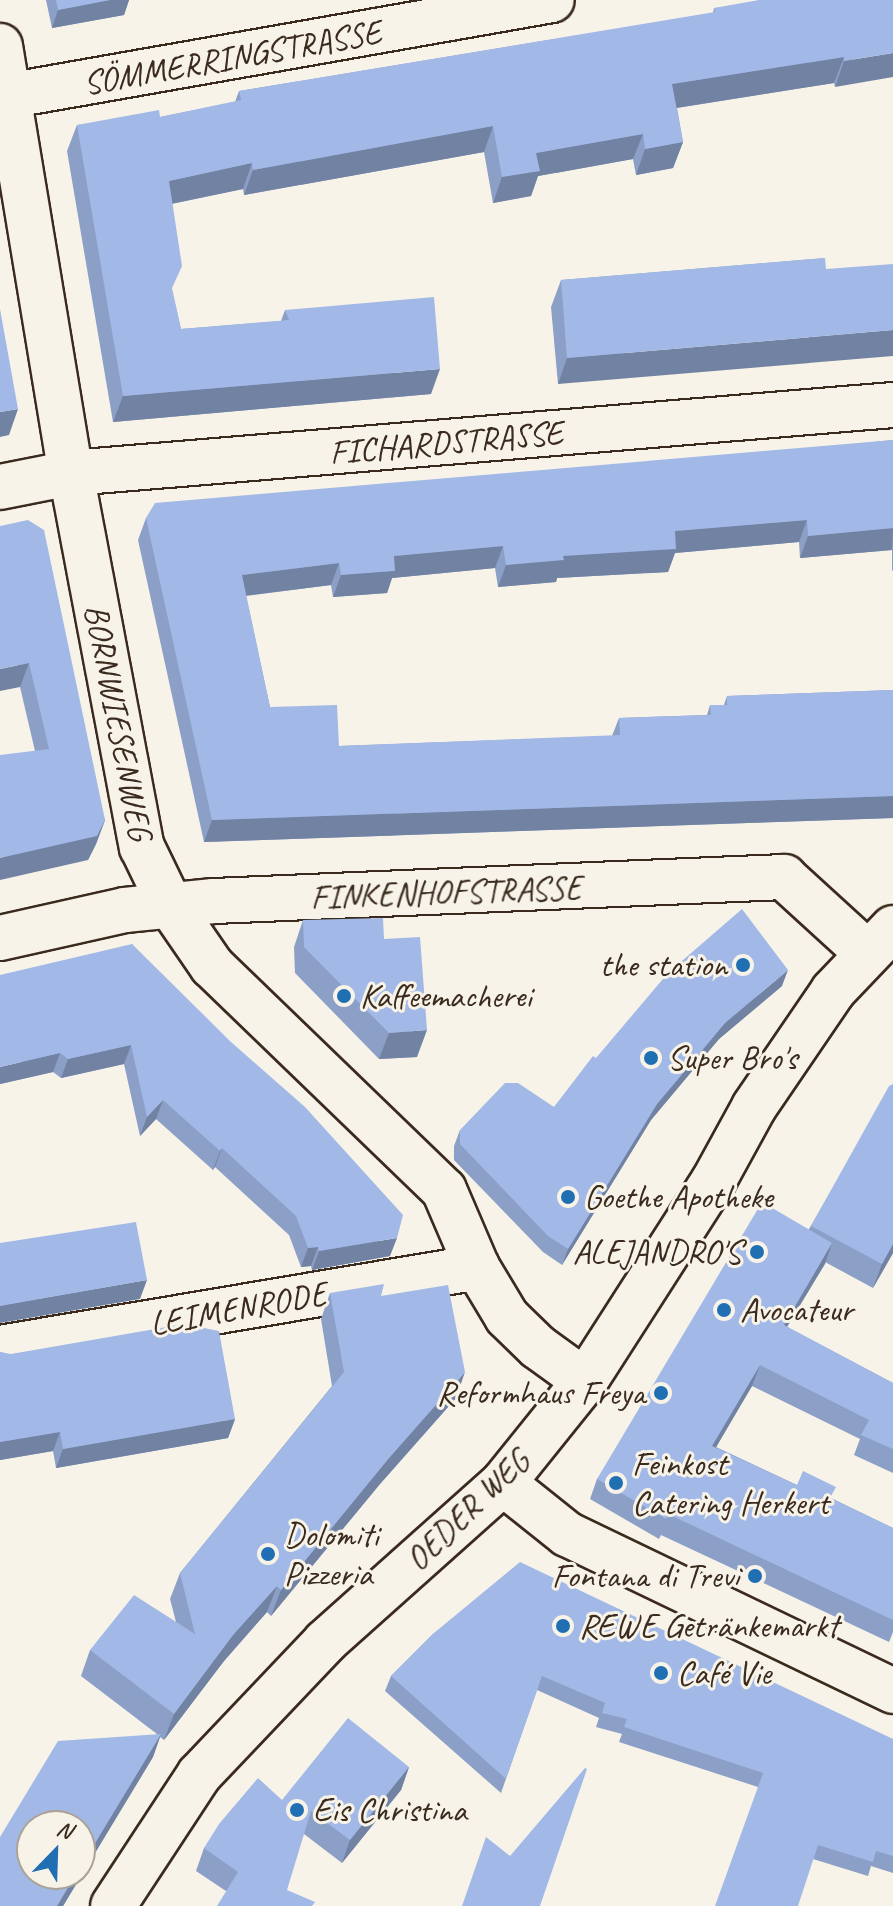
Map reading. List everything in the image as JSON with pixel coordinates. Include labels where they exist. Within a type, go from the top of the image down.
[{"type":"street","name":"SÖMMERRINGSTRASSE","points":[[7,96],[552,0]]},
{"type":"street","name":"BORNWIESENWEG","points":[[0,46],[71,473],[142,847],[170,905],[212,966],[444,1190],[477,1267],[507,1317],[538,1347],[585,1381]]},
{"type":"street","name":"FICHARDSTRASSE","points":[[0,487],[71,473],[893,405]]},
{"type":"street","name":"FINKENHOFSTRASSE","points":[[0,938],[125,910],[170,905],[784,877],[880,940]]},
{"type":"street","name":"OEDER WEG","points":[[113,1906],[199,1775],[325,1642],[503,1483],[585,1381],[713,1182],[754,1107],[833,991],[880,940]]},
{"type":"street","name":"LEIMENRODE","points":[[0,1348],[477,1267]]},
{"type":"street","points":[[503,1483],[567,1534],[893,1691]]},
{"type":"building","points":[[56,0],[110,0],[58,10]]},
{"type":"building","points":[[759,0],[893,0],[893,53],[844,61],[844,57],[672,84],[683,142],[645,149],[643,134],[536,153],[540,171],[502,177],[493,126],[253,170],[252,163],[169,181],[182,266],[172,288],[181,329],[289,320],[285,310],[434,297],[440,369],[123,396],[77,125],[159,110],[160,117],[241,100],[239,91],[715,12],[714,8]]},
{"type":"building","points":[[825,258],[826,269],[893,264],[893,330],[567,358],[561,280]]},
{"type":"building","points":[[0,309],[18,409],[0,412]]},
{"type":"building","points":[[893,440],[893,528],[808,536],[807,520],[675,531],[676,549],[563,556],[564,560],[506,565],[503,546],[394,556],[395,571],[341,575],[339,563],[242,575],[270,707],[337,705],[339,746],[620,735],[619,718],[711,715],[710,705],[727,705],[727,696],[893,690],[893,796],[212,820],[146,518],[155,503]]},
{"type":"building","points":[[28,520],[44,530],[105,820],[97,836],[0,858],[0,755],[49,749],[29,663],[0,669],[0,526]]},
{"type":"building","points":[[742,909],[788,970],[725,1023],[657,1104],[568,1249],[548,1236],[460,1144],[460,1130],[505,1083],[518,1083],[554,1107],[593,1056],[596,1058],[668,973]]},
{"type":"building","points":[[383,918],[384,939],[420,937],[427,1030],[389,1033],[304,947],[303,920]]},
{"type":"building","points":[[132,944],[231,1042],[305,1107],[403,1215],[397,1238],[319,1251],[318,1247],[308,1248],[296,1216],[222,1148],[220,1151],[163,1100],[147,1117],[131,1045],[68,1059],[60,1053],[0,1067],[0,975]]},
{"type":"building","points":[[893,1084],[893,1244],[882,1264],[811,1226],[889,1086]]},
{"type":"building","points":[[762,1202],[832,1243],[784,1325],[893,1383],[893,1449],[861,1435],[869,1420],[760,1365],[712,1446],[797,1485],[803,1471],[836,1487],[830,1498],[893,1528],[893,1620],[668,1514],[666,1519],[597,1479]]},
{"type":"building","points":[[136,1222],[147,1280],[0,1306],[0,1243]]},
{"type":"building","points":[[384,1284],[381,1296],[448,1285],[465,1372],[389,1458],[281,1590],[277,1586],[233,1635],[174,1714],[90,1650],[134,1595],[195,1634],[180,1573],[344,1372],[330,1293]]},
{"type":"building","points":[[184,1324],[219,1331],[235,1419],[63,1449],[60,1432],[0,1442],[0,1352],[11,1354]]},
{"type":"building","points":[[520,1562],[893,1739],[893,1856],[876,1851],[873,1862],[818,1845],[798,1906],[715,1906],[763,1773],[624,1727],[627,1719],[602,1713],[605,1703],[542,1676],[506,1779],[391,1676],[434,1633]]},
{"type":"building","points":[[348,1718],[409,1767],[350,1840],[311,1811],[287,1890],[315,1902],[312,1906],[217,1906],[238,1872],[204,1848],[219,1824],[258,1778],[282,1800]]},
{"type":"building","points":[[161,1734],[96,1842],[96,1810],[16,1810],[58,1741]]},
{"type":"building","points":[[585,1768],[540,1906],[462,1906],[486,1837],[510,1856]]},
{"type":"building","points":[[16,1811],[16,1890],[66,1890],[57,1906],[0,1906],[0,1837]]},
{"type":"place","name":"the station","points":[[743,965]]},
{"type":"place","name":"Kaffeemacherei","points":[[344,996]]},
{"type":"place","name":"Super Bro's","points":[[651,1058]]},
{"type":"place","name":"Goethe Apotheke","points":[[568,1197]]},
{"type":"place","name":"ALEJANDRO'S","points":[[757,1252]]},
{"type":"place","name":"Avocateur","points":[[724,1310]]},
{"type":"place","name":"Reformhaus Freya","points":[[661,1393]]},
{"type":"place","name":"Feinkost Catering Herkert","points":[[616,1483]]},
{"type":"place","name":"Dolomiti Pizzeria","points":[[268,1554]]},
{"type":"place","name":"Fontana di Trevi","points":[[755,1576]]},
{"type":"place","name":"REWE Getränkemarkt","points":[[563,1626]]},
{"type":"place","name":"Café Vie","points":[[661,1673]]},
{"type":"place","name":"Eis Christina","points":[[297,1810]]}]
